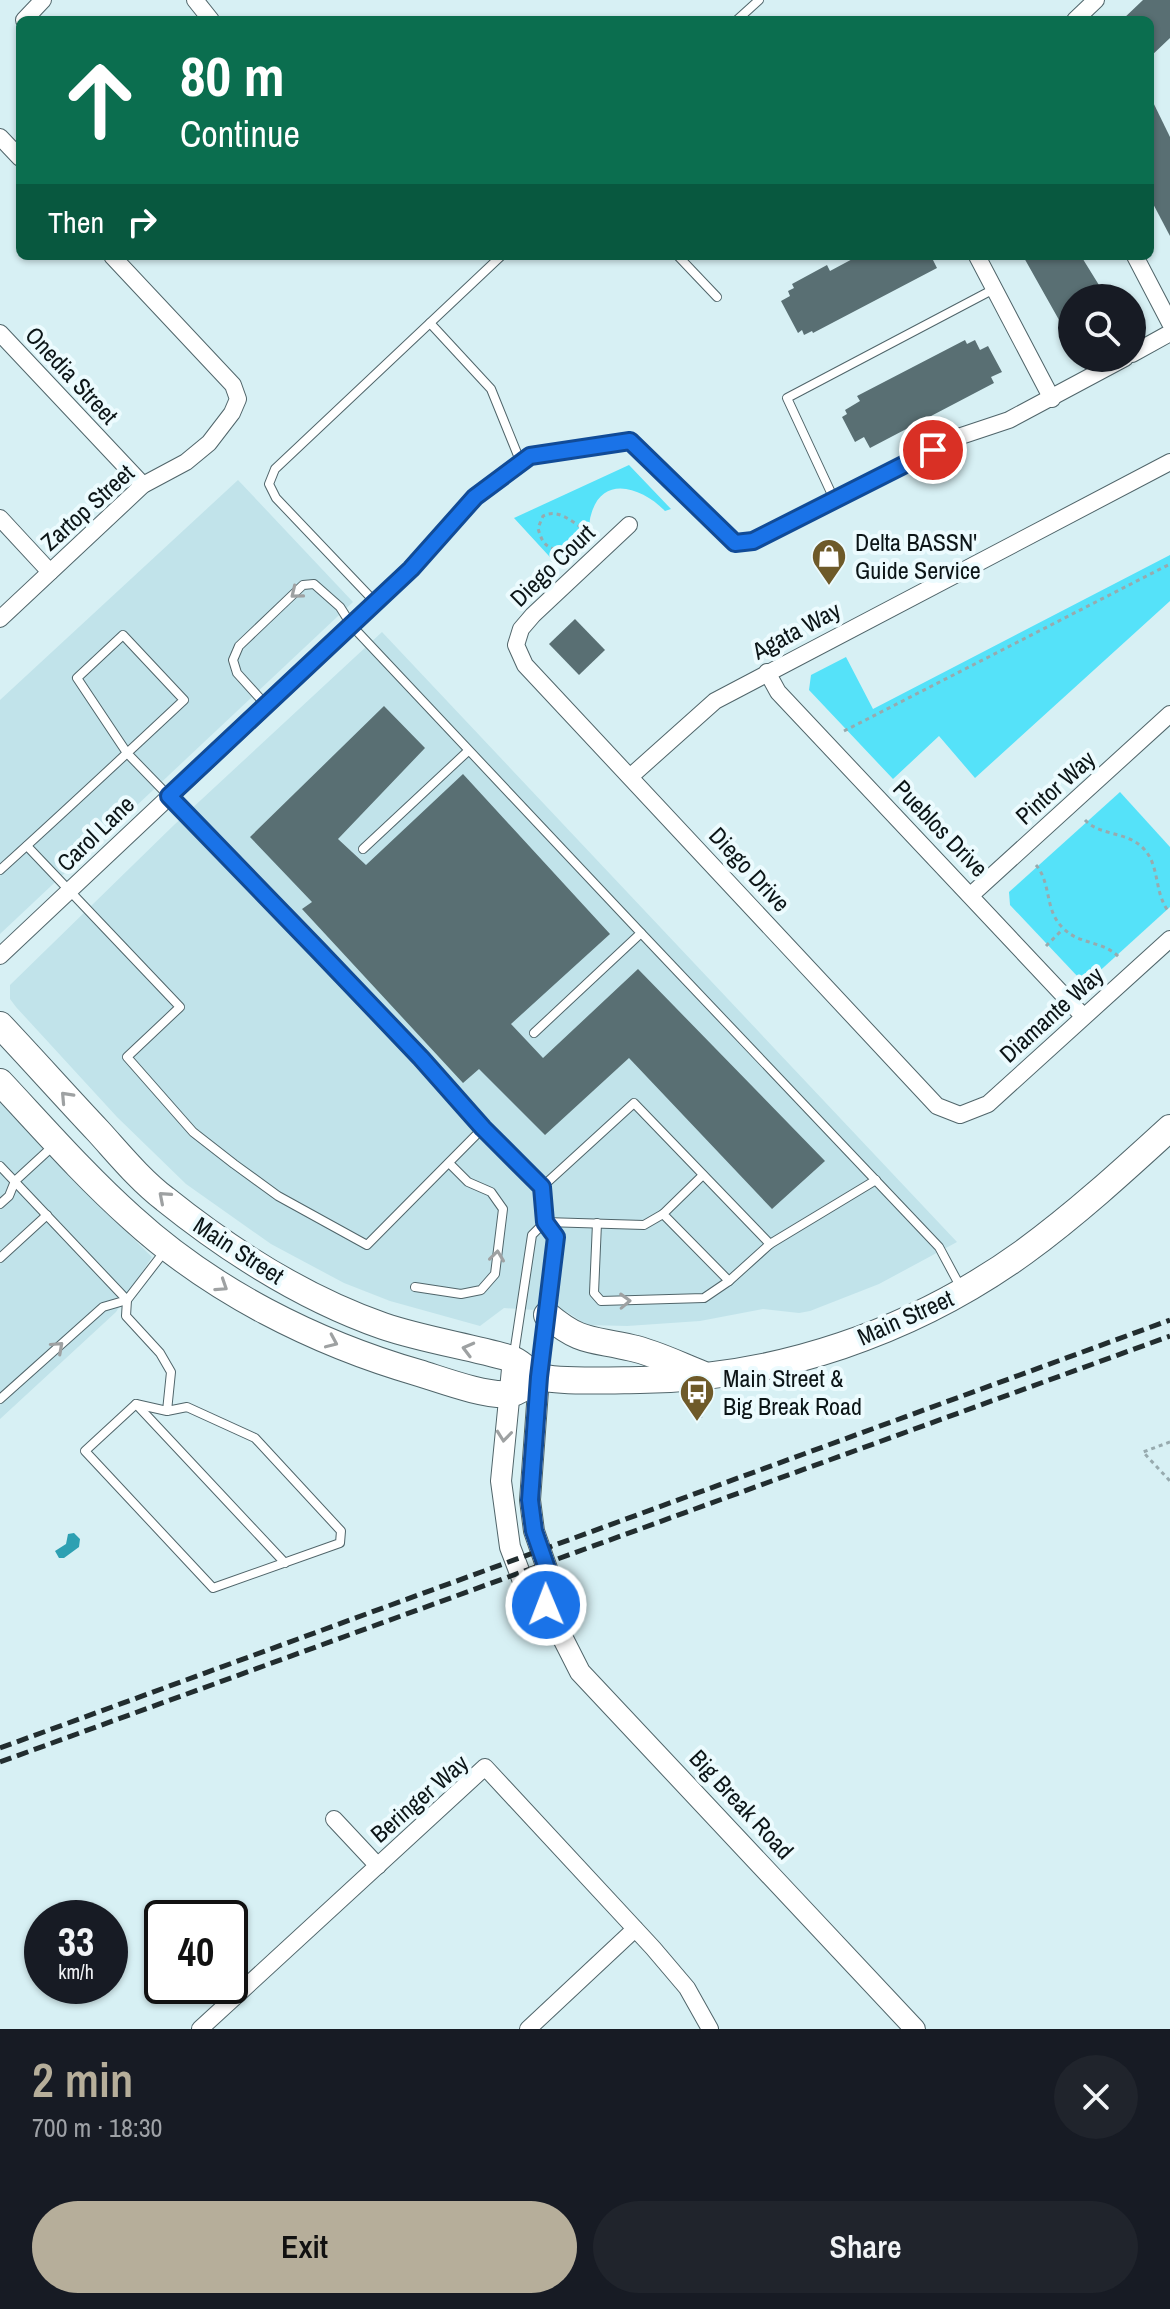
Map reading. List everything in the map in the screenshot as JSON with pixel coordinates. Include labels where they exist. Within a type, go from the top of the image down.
[{"type":"main road","name":"Main Street","points":[[0,1025],[162,1197],[227,1246],[321,1300],[384,1326],[513,1359],[539,1377],[596,1381],[709,1377],[765,1368],[876,1334],[962,1291],[1022,1253],[1080,1208],[1170,1128]]},
{"type":"main road","name":"Main Street","points":[[0,1082],[131,1218],[225,1289],[293,1325],[370,1359],[473,1389],[509,1395]]},
{"type":"main road","points":[[547,1315],[568,1332],[590,1341],[634,1348],[709,1377]]},
{"type":"main road","points":[[509,1395],[539,1377]]},
{"type":"street","points":[[28,16],[43,0]]},
{"type":"street","points":[[195,0],[208,16]]},
{"type":"street","points":[[1079,16],[1096,0]]},
{"type":"street","points":[[0,137],[16,154]]},
{"type":"street","name":"Zartop Street","points":[[0,619],[143,485],[186,462],[209,443],[232,413],[238,399],[233,385],[116,260]]},
{"type":"street","points":[[979,260],[1052,399]]},
{"type":"street","points":[[1137,260],[1170,323]]},
{"type":"street","name":"Onedia Street","points":[[0,333],[143,485]]},
{"type":"street","points":[[1146,346],[1170,333]]},
{"type":"street","name":"Carol Lane","points":[[0,956],[411,569],[475,497],[530,456],[630,441],[735,543],[753,541],[958,437],[1009,420],[1100,372]]},
{"type":"street","name":"Agata Way","points":[[631,776],[715,701],[1170,462]]},
{"type":"street","points":[[0,518],[50,572]]},
{"type":"street","name":"Diego Court","points":[[516,645],[521,629],[533,615],[629,525]]},
{"type":"street","name":"Diego Drive","points":[[516,645],[525,665],[937,1106],[960,1115]]},
{"type":"street","name":"Pueblos Drive","points":[[767,672],[778,692],[1083,1016]]},
{"type":"street","name":"Pintor Way","points":[[971,895],[1170,714]]},
{"type":"street","name":"Diamante Way","points":[[960,1115],[988,1104],[1170,939]]},
{"type":"street","name":"Big Break Road","points":[[513,1359],[501,1481],[510,1547],[526,1589],[546,1605],[580,1672],[915,2029]]},
{"type":"street","name":"Big Break Road","points":[[539,1377],[530,1500],[534,1531],[551,1580],[546,1605]]},
{"type":"street","name":"Beringer Way","points":[[200,2029],[485,1767],[687,1988],[710,2029]]},
{"type":"street","points":[[334,1819],[378,1866]]},
{"type":"street","points":[[528,2029],[635,1929]]},
{"type":"lane","points":[[741,16],[759,0]]},
{"type":"lane","points":[[375,603],[276,498],[269,484],[275,469],[497,260]]},
{"type":"lane","points":[[682,260],[717,297]]},
{"type":"lane","points":[[834,500],[787,398],[994,289]]},
{"type":"lane","points":[[430,323],[491,389],[521,463]]},
{"type":"lane","points":[[266,705],[237,673],[233,660],[239,646],[303,585],[314,584],[325,591],[352,626],[468,751],[939,1247],[962,1291]]},
{"type":"lane","points":[[0,870],[27,846],[127,753],[184,700],[123,635],[77,678],[127,753],[542,1187],[545,1222],[556,1237],[539,1377]]},
{"type":"lane","points":[[363,849],[468,751]]},
{"type":"lane","points":[[27,846],[180,1007],[127,1057],[193,1132],[278,1196],[367,1245],[483,1128]]},
{"type":"lane","points":[[534,1033],[641,933]]},
{"type":"lane","points":[[542,1187],[634,1103],[770,1244]]},
{"type":"lane","points":[[0,1204],[9,1196],[15,1181],[57,1142]]},
{"type":"lane","points":[[415,1287],[461,1294],[481,1290],[495,1274],[503,1209],[491,1192],[468,1182],[449,1163]]},
{"type":"lane","points":[[0,1166],[127,1300]]},
{"type":"lane","points":[[513,1359],[532,1235],[545,1222],[644,1225],[663,1214],[703,1175]]},
{"type":"lane","points":[[597,1223],[594,1293],[601,1301],[704,1298],[729,1281],[770,1244],[876,1180]]},
{"type":"lane","points":[[663,1214],[729,1281]]},
{"type":"lane","points":[[0,1258],[47,1215]]},
{"type":"lane","points":[[167,1248],[127,1300],[126,1316],[160,1353],[171,1372],[167,1411]]},
{"type":"lane","points":[[0,1399],[103,1307],[127,1300]]},
{"type":"lane","points":[[136,1404],[167,1411],[187,1407],[255,1438],[341,1531],[340,1543],[213,1588],[85,1451],[136,1404]]},
{"type":"lane","points":[[136,1404],[285,1563]]},
{"type":"path","points":[[572,556],[544,544],[538,528],[543,516],[551,512],[560,514],[590,532]]},
{"type":"path","points":[[844,731],[1170,564]]},
{"type":"path","points":[[1085,820],[1091,826],[1126,837],[1143,848],[1152,861],[1157,890],[1169,912]]},
{"type":"path","points":[[1036,865],[1047,885],[1052,914],[1063,929],[1078,939],[1103,944],[1119,957]]},
{"type":"path","points":[[1046,946],[1063,929]]},
{"type":"path","points":[[1170,1442],[1143,1452],[1170,1481]]},
{"type":"shaded area","points":[[629,465],[671,509],[665,511],[635,491],[613,489],[604,493],[591,515],[590,540],[560,568],[514,518]]},
{"type":"shaded area","points":[[238,480],[353,602],[0,934],[0,700]]},
{"type":"shaded area","points":[[1170,555],[1170,601],[975,778],[939,736],[893,779],[809,690],[811,675],[846,657],[873,709]]},
{"type":"shaded area","points":[[382,632],[957,1242],[879,1284],[799,1313],[763,1309],[700,1321],[627,1326],[587,1325],[567,1312],[504,1308],[480,1326],[390,1301],[344,1283],[271,1244],[186,1184],[117,1117],[16,1007],[10,999],[10,985],[174,825]]},
{"type":"shaded area","points":[[1120,792],[1170,847],[1170,907],[1093,977],[1079,978],[1010,905],[1009,892]]},
{"type":"shaded area","points":[[0,1097],[92,1198],[152,1257],[116,1312],[0,1419]]},
{"type":"shaded area","points":[[74,1533],[80,1539],[79,1547],[64,1558],[59,1558],[55,1551],[66,1544],[68,1534]]},
{"type":"building","points":[[1143,0],[1170,0],[1170,38],[1154,53],[1154,16],[1126,16]]},
{"type":"building","points":[[1154,104],[1170,137],[1170,236],[1154,206]]},
{"type":"building","points":[[851,260],[933,260],[937,268],[813,333],[804,335],[802,330],[798,333],[781,301],[790,296],[788,291],[794,288],[792,284],[827,265],[830,271]]},
{"type":"building","points":[[1025,260],[1083,260],[1098,284],[1058,284],[1058,318]]},
{"type":"building","points":[[965,340],[967,344],[975,340],[980,350],[988,346],[1002,372],[991,377],[994,383],[870,448],[864,437],[855,442],[842,417],[847,414],[845,410],[860,401],[857,396]]},
{"type":"building","points":[[575,619],[605,650],[579,675],[549,644]]},
{"type":"building","points":[[384,706],[425,748],[338,839],[366,865],[463,774],[610,934],[511,1024],[543,1058],[638,969],[825,1161],[772,1209],[629,1058],[545,1135],[479,1069],[463,1083],[302,909],[312,902],[250,837]]},
{"type":"railway","points":[[0,1748],[1170,1320]]},
{"type":"railway","points":[[0,1762],[1170,1336]]},
{"type":"place","name":"Delta BASSN' Guide Service","points":[[829,587]]},
{"type":"place","name":"Main Street & Big Break Road","points":[[697,1423]]},
{"type":"route","points":[[546,1605],[551,1580],[539,1551],[530,1500],[539,1377],[556,1237],[545,1222],[542,1187],[169,796],[411,569],[475,497],[530,456],[630,441],[735,543],[753,541],[933,450]]}]
